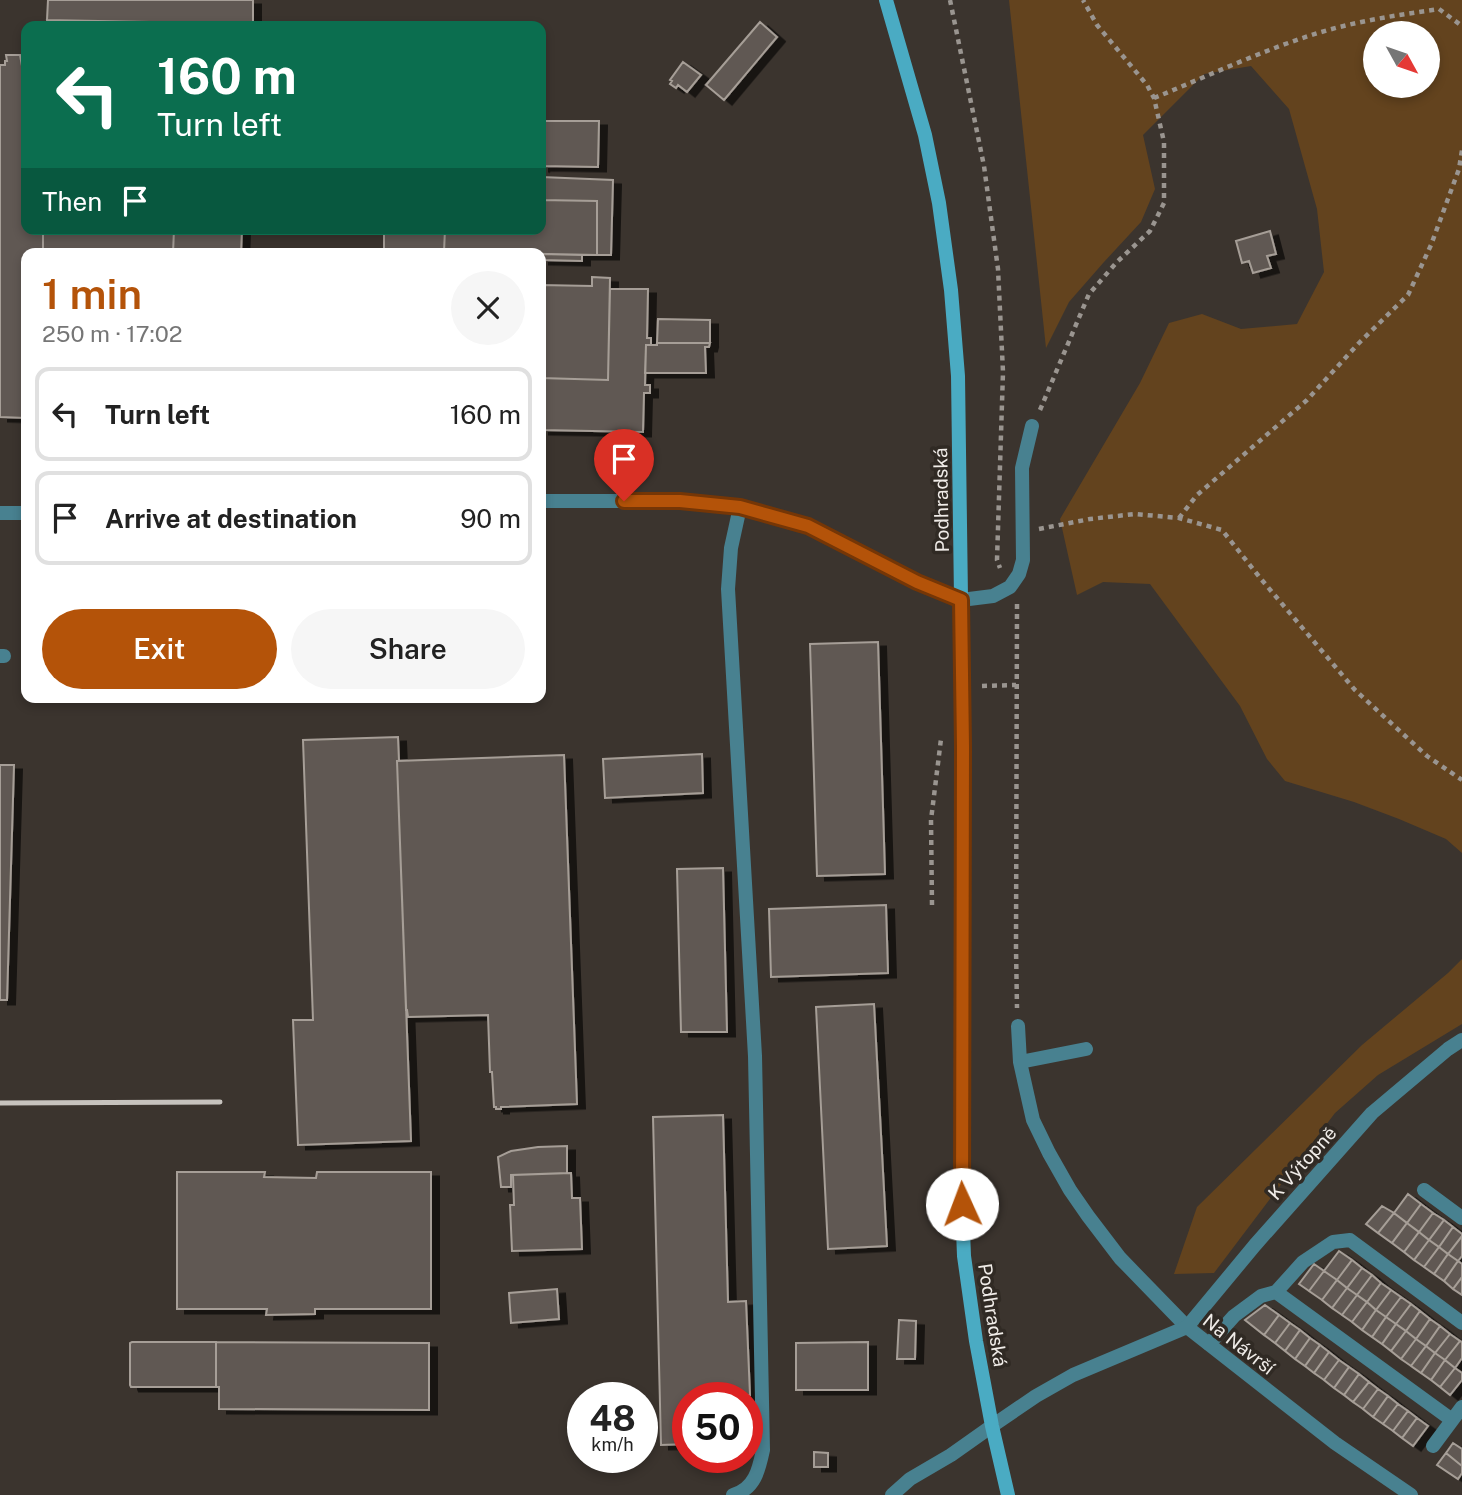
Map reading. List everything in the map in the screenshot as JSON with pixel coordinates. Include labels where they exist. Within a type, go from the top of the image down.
[{"type":"main road","name":"Podhradská","points":[[886,0],[925,135],[939,203],[951,290],[958,376],[964,1256],[976,1341],[1008,1495]]},
{"type":"street","points":[[546,501],[680,501],[740,507],[808,526],[917,582],[961,600],[993,596],[1010,587],[1019,574],[1023,560],[1022,468],[1032,426]]},
{"type":"street","points":[[733,1495],[741,1493],[757,1474],[763,1450],[755,1056],[728,589],[731,548],[740,507]]},
{"type":"street","points":[[0,513],[21,513]]},
{"type":"street","points":[[1018,1026],[1020,1062],[1033,1120],[1049,1153],[1070,1190],[1120,1258],[1187,1327]]},
{"type":"street","name":"K Výtopně","points":[[1187,1327],[1255,1245],[1372,1113],[1462,1040]]},
{"type":"street","points":[[1020,1062],[1086,1049]]},
{"type":"street","points":[[1424,1190],[1462,1218]]},
{"type":"street","points":[[1209,1344],[1234,1316],[1261,1296],[1276,1292],[1303,1262],[1333,1242],[1350,1240],[1462,1322]]},
{"type":"street","points":[[1276,1292],[1452,1420]]},
{"type":"street","name":"Na Návrší","points":[[892,1495],[909,1479],[951,1455],[1036,1396],[1073,1375],[1187,1327],[1335,1443],[1411,1495]]},
{"type":"street","points":[[1433,1446],[1462,1407]]},
{"type":"path","points":[[950,0],[984,166],[998,269],[1003,372],[998,560],[1003,576]]},
{"type":"path","points":[[1032,426],[1089,295],[1117,262],[1150,231],[1164,203],[1164,142],[1154,98],[1147,85],[1097,25],[1083,0]]},
{"type":"path","points":[[1154,98],[1318,33],[1390,16],[1439,9],[1462,26]]},
{"type":"path","points":[[1179,518],[1197,495],[1307,400],[1408,295],[1432,245],[1462,150]]},
{"type":"path","points":[[1023,533],[1090,519],[1135,514],[1179,518],[1222,530],[1355,690],[1427,756],[1462,780]]},
{"type":"path","points":[[1017,598],[1018,1026]]},
{"type":"path","points":[[962,686],[1016,685]]},
{"type":"path","points":[[932,905],[931,820],[941,738]]},
{"type":"shaded area","points":[[1009,0],[1462,0],[1462,853],[1446,839],[1399,819],[1285,781],[1267,759],[1240,706],[1150,584],[1103,582],[1077,595],[1060,519],[1140,383],[1169,323],[1202,314],[1241,329],[1297,324],[1324,272],[1317,209],[1289,109],[1251,66],[1204,74],[1143,135],[1155,189],[1141,222],[1069,302],[1046,348]]},
{"type":"shaded area","points":[[1462,959],[1462,1024],[1378,1075],[1335,1113],[1214,1273],[1174,1274],[1197,1207],[1362,1045]]},
{"type":"building","points":[[48,0],[253,0],[253,21],[47,20]]},
{"type":"building","points":[[760,22],[777,37],[724,100],[706,85]]},
{"type":"building","points":[[6,55],[20,55],[21,235],[43,235],[43,248],[21,248],[21,418],[0,417],[0,65],[5,65]]},
{"type":"building","points":[[683,62],[701,75],[687,92],[678,85],[676,88],[670,84]]},
{"type":"building","points":[[546,121],[599,121],[598,167],[546,166]]},
{"type":"building","points":[[546,177],[613,180],[611,255],[597,255],[597,201],[546,200]]},
{"type":"building","points":[[546,200],[597,201],[597,255],[546,254],[546,248],[444,248],[445,235],[546,235]]},
{"type":"building","points":[[1270,231],[1276,254],[1267,256],[1271,268],[1253,273],[1249,261],[1242,263],[1236,241]]},
{"type":"building","points":[[43,235],[174,235],[173,248],[43,248]]},
{"type":"building","points":[[174,235],[242,235],[241,248],[173,248]]},
{"type":"building","points":[[384,235],[445,235],[444,248],[384,248]]},
{"type":"building","points":[[546,254],[582,255],[582,261],[546,260]]},
{"type":"building","points":[[592,277],[610,278],[608,380],[546,378],[546,285],[592,286]]},
{"type":"building","points":[[610,289],[648,289],[647,338],[651,338],[651,345],[646,345],[645,385],[650,385],[650,393],[644,393],[643,432],[546,430],[546,378],[608,380]]},
{"type":"building","points":[[658,319],[710,320],[710,343],[657,343]]},
{"type":"building","points":[[710,343],[709,347],[705,347],[706,373],[645,373],[646,345]]},
{"type":"building","points":[[878,642],[885,874],[817,876],[810,644]]},
{"type":"building","points":[[398,737],[411,1141],[298,1145],[293,1020],[313,1020],[303,740]]},
{"type":"building","points":[[702,754],[703,793],[605,798],[603,759]]},
{"type":"building","points":[[564,755],[577,1104],[496,1109],[490,1072],[488,1015],[408,1017],[406,1010],[397,761]]},
{"type":"building","points":[[0,765],[14,765],[7,1000],[0,1000]]},
{"type":"building","points":[[723,868],[727,1032],[681,1032],[677,869]]},
{"type":"building","points":[[886,905],[888,973],[771,977],[769,909]]},
{"type":"building","points":[[874,1004],[887,1246],[828,1249],[816,1007]]},
{"type":"building","points":[[723,1115],[728,1302],[746,1301],[749,1382],[672,1382],[672,1445],[661,1445],[653,1117]]},
{"type":"building","points":[[567,1146],[567,1173],[511,1175],[511,1187],[501,1187],[498,1157],[511,1151]]},
{"type":"building","points":[[177,1172],[265,1172],[264,1177],[316,1178],[317,1172],[431,1172],[431,1309],[315,1309],[315,1314],[266,1315],[267,1309],[177,1309]]},
{"type":"building","points":[[571,1173],[572,1198],[580,1198],[582,1249],[512,1251],[510,1205],[514,1205],[513,1175]]},
{"type":"building","points":[[1408,1194],[1421,1204],[1407,1223],[1394,1213]]},
{"type":"building","points":[[1421,1204],[1433,1213],[1419,1232],[1407,1223]]},
{"type":"building","points":[[1382,1206],[1394,1213],[1378,1233],[1366,1224]]},
{"type":"building","points":[[1394,1213],[1407,1223],[1392,1243],[1378,1233]]},
{"type":"building","points":[[1433,1213],[1444,1220],[1429,1240],[1419,1232]]},
{"type":"building","points":[[1444,1220],[1453,1227],[1439,1247],[1429,1240]]},
{"type":"building","points":[[1407,1223],[1419,1232],[1404,1252],[1392,1243]]},
{"type":"building","points":[[1453,1227],[1462,1236],[1448,1254],[1439,1247]]},
{"type":"building","points":[[1419,1232],[1429,1240],[1414,1260],[1404,1252]]},
{"type":"building","points":[[1462,1236],[1462,1256],[1458,1261],[1448,1254]]},
{"type":"building","points":[[1429,1240],[1439,1247],[1424,1267],[1414,1260]]},
{"type":"building","points":[[1439,1247],[1448,1254],[1434,1274],[1424,1267]]},
{"type":"building","points":[[1339,1251],[1352,1260],[1337,1280],[1324,1271]]},
{"type":"building","points":[[1448,1254],[1458,1261],[1444,1281],[1434,1274]]},
{"type":"building","points":[[1352,1260],[1362,1268],[1347,1288],[1337,1280]]},
{"type":"building","points":[[1458,1261],[1462,1264],[1462,1277],[1453,1289],[1444,1281]]},
{"type":"building","points":[[1314,1264],[1324,1271],[1309,1291],[1299,1284]]},
{"type":"building","points":[[1362,1268],[1372,1275],[1357,1295],[1347,1288]]},
{"type":"building","points":[[1324,1271],[1337,1280],[1322,1300],[1309,1291]]},
{"type":"building","points":[[1372,1275],[1381,1283],[1367,1302],[1357,1295]]},
{"type":"building","points":[[1462,1277],[1462,1295],[1453,1289]]},
{"type":"building","points":[[1337,1280],[1347,1288],[1332,1308],[1322,1300]]},
{"type":"building","points":[[1381,1283],[1391,1290],[1376,1310],[1367,1302]]},
{"type":"building","points":[[1347,1288],[1357,1295],[1342,1315],[1332,1308]]},
{"type":"building","points":[[557,1289],[559,1319],[511,1323],[509,1293]]},
{"type":"building","points":[[1391,1290],[1401,1297],[1386,1317],[1376,1310]]},
{"type":"building","points":[[1357,1295],[1367,1302],[1352,1322],[1342,1315]]},
{"type":"building","points":[[1401,1297],[1411,1304],[1396,1324],[1386,1317]]},
{"type":"building","points":[[1367,1302],[1376,1310],[1362,1330],[1352,1322]]},
{"type":"building","points":[[1411,1304],[1420,1311],[1406,1331],[1396,1324]]},
{"type":"building","points":[[1265,1305],[1279,1315],[1264,1335],[1245,1320]]},
{"type":"building","points":[[1376,1310],[1386,1317],[1372,1337],[1362,1330]]},
{"type":"building","points":[[1420,1311],[1430,1319],[1416,1339],[1406,1331]]},
{"type":"building","points":[[1279,1315],[1290,1323],[1275,1343],[1264,1335]]},
{"type":"building","points":[[1386,1317],[1396,1324],[1382,1344],[1372,1337]]},
{"type":"building","points":[[1430,1319],[1440,1326],[1426,1346],[1416,1339]]},
{"type":"building","points":[[899,1320],[916,1321],[915,1359],[897,1359]]},
{"type":"building","points":[[1290,1323],[1300,1330],[1285,1351],[1275,1343]]},
{"type":"building","points":[[1396,1324],[1406,1331],[1391,1351],[1382,1344]]},
{"type":"building","points":[[1440,1326],[1450,1334],[1435,1353],[1426,1346]]},
{"type":"building","points":[[1300,1330],[1310,1338],[1295,1359],[1285,1351]]},
{"type":"building","points":[[1406,1331],[1416,1339],[1401,1359],[1391,1351]]},
{"type":"building","points":[[1450,1334],[1460,1341],[1445,1360],[1435,1353]]},
{"type":"building","points":[[1310,1338],[1320,1345],[1305,1366],[1295,1359]]},
{"type":"building","points":[[1416,1339],[1426,1346],[1411,1366],[1401,1359]]},
{"type":"building","points":[[1460,1341],[1462,1358],[1455,1368],[1445,1360]]},
{"type":"building","points":[[132,1342],[216,1342],[216,1387],[131,1387]]},
{"type":"building","points":[[216,1342],[429,1343],[429,1410],[219,1409]]},
{"type":"building","points":[[868,1342],[868,1390],[796,1390],[796,1343]]},
{"type":"building","points":[[1320,1345],[1329,1352],[1314,1373],[1305,1366]]},
{"type":"building","points":[[1426,1346],[1435,1353],[1421,1373],[1411,1366]]},
{"type":"building","points":[[1329,1352],[1339,1360],[1324,1380],[1314,1373]]},
{"type":"building","points":[[1435,1353],[1445,1360],[1431,1380],[1421,1373]]},
{"type":"building","points":[[1339,1360],[1349,1367],[1334,1388],[1324,1380]]},
{"type":"building","points":[[1445,1360],[1455,1368],[1440,1387],[1431,1380]]},
{"type":"building","points":[[1349,1367],[1359,1374],[1344,1395],[1334,1388]]},
{"type":"building","points":[[1455,1368],[1462,1373],[1462,1380],[1450,1395],[1440,1387]]},
{"type":"building","points":[[1359,1374],[1369,1382],[1353,1402],[1344,1395]]},
{"type":"building","points":[[1369,1382],[1378,1389],[1363,1409],[1353,1402]]},
{"type":"building","points":[[1378,1389],[1388,1396],[1373,1417],[1363,1409]]},
{"type":"building","points":[[1388,1396],[1398,1404],[1383,1424],[1373,1417]]},
{"type":"building","points":[[1398,1404],[1408,1411],[1393,1431],[1383,1424]]},
{"type":"building","points":[[1408,1411],[1417,1418],[1402,1438],[1393,1431]]},
{"type":"building","points":[[1417,1418],[1428,1426],[1413,1446],[1402,1438]]},
{"type":"building","points":[[1453,1443],[1462,1449],[1462,1466],[1446,1453]]},
{"type":"building","points":[[814,1452],[828,1453],[828,1467],[814,1467]]},
{"type":"building","points":[[1446,1453],[1462,1466],[1458,1479],[1437,1465]]},
{"type":"railway","points":[[0,1103],[220,1102]]},
{"type":"route","points":[[624,501],[680,501],[740,507],[808,526],[917,582],[961,600],[962,1204]]}]
